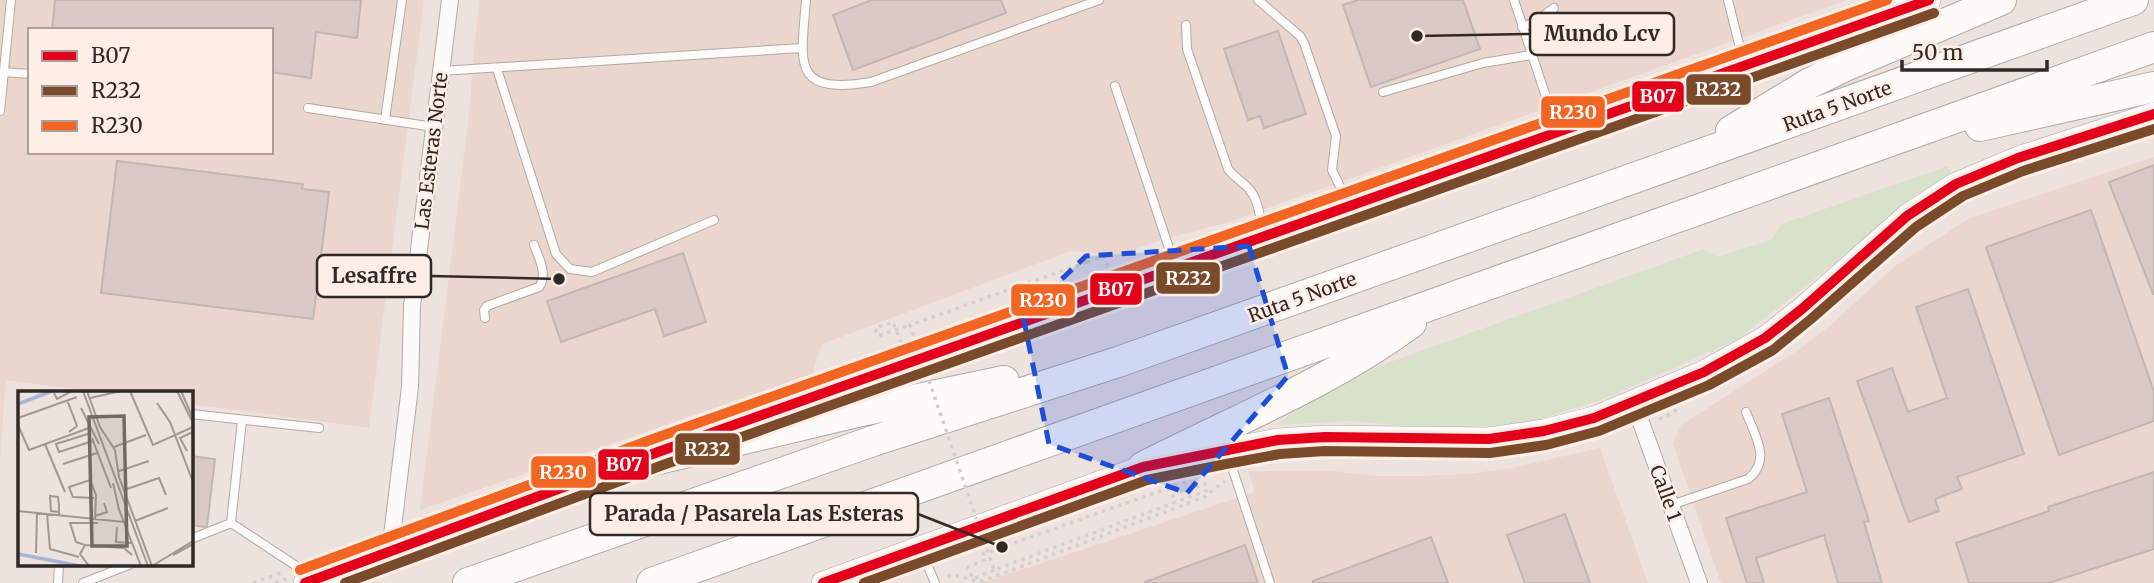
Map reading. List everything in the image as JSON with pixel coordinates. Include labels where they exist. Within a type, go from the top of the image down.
[{"type":"highway","points":[[1690,159],[1810,83],[1880,50],[2001,0]]},
{"type":"highway","name":"Ruta 5 Norte","points":[[468,583],[873,440],[1118,362],[2133,0]]},
{"type":"highway","points":[[652,583],[2154,47]]},
{"type":"highway","points":[[1860,152],[2154,87]]},
{"type":"highway","points":[[1143,467],[1310,385],[1370,352],[1440,302]]},
{"type":"highway","points":[[608,471],[866,410],[1008,380],[1118,362]]},
{"type":"main road","points":[[311,581],[608,471],[1742,67],[1879,9],[1929,0]]},
{"type":"main road","points":[[823,583],[1143,467],[1278,440],[1325,436],[1461,440],[1508,437],[1568,426],[1634,404],[1704,373],[1765,338],[1802,309],[1907,216],[1956,184],[2018,158],[2154,114]]},
{"type":"street","name":"Las Esteras Norte","points":[[390,552],[410,387],[412,306],[450,0]]},
{"type":"street","name":"Calle 1","points":[[1634,404],[1699,583]]},
{"type":"lane","points":[[0,111],[10,0]]},
{"type":"lane","points":[[385,120],[402,0]]},
{"type":"lane","points":[[806,0],[802,48],[805,69],[817,82],[843,86],[871,82],[1099,0]]},
{"type":"lane","points":[[1258,0],[1300,36],[1304,43],[1336,136],[1332,170],[1349,206]]},
{"type":"lane","points":[[1514,0],[1557,132]]},
{"type":"lane","points":[[1728,0],[1742,67]]},
{"type":"lane","points":[[1522,27],[1535,22],[1554,8]]},
{"type":"lane","points":[[1186,25],[1187,49],[1228,169],[1237,181],[1248,187],[1255,200],[1265,236]]},
{"type":"lane","points":[[441,71],[802,48]]},
{"type":"lane","points":[[1383,92],[1483,63],[1531,55]]},
{"type":"lane","points":[[497,69],[556,254],[570,269],[592,272],[714,220]]},
{"type":"lane","points":[[3,72],[28,74]]},
{"type":"lane","points":[[1115,86],[1176,268]]},
{"type":"lane","points":[[308,108],[434,127]]},
{"type":"lane","points":[[485,318],[484,310],[487,306],[539,288],[543,272],[534,245]]},
{"type":"lane","points":[[1671,505],[1748,479],[1757,472],[1761,463],[1760,450],[1746,412]]},
{"type":"lane","points":[[192,414],[319,428]]},
{"type":"lane","points":[[231,523],[242,420]]},
{"type":"lane","points":[[1223,450],[1234,473],[1270,583]]},
{"type":"lane","points":[[192,539],[231,523]]},
{"type":"lane","points":[[231,523],[311,581]]},
{"type":"lane","points":[[920,548],[935,582]]},
{"type":"lane","points":[[83,583],[126,566]]},
{"type":"path","points":[[903,348],[896,330],[893,321],[875,328],[878,336],[888,332],[899,329],[1104,256],[1111,276]]},
{"type":"path","points":[[910,325],[994,570]]},
{"type":"path","points":[[1642,426],[1673,413],[1688,401]]},
{"type":"path","points":[[935,582],[953,575],[983,581],[1206,496],[1234,473]]},
{"type":"path","points":[[1170,487],[1172,496],[1205,484],[1208,490],[972,579],[968,568],[985,560],[983,554],[1170,487],[1194,479]]},
{"type":"highlighted area","points":[[1249,246],[1288,376],[1187,493],[1049,444],[1023,316],[1086,256]]},
{"type":"shaded area","points":[[0,0],[424,0],[369,428],[192,404],[192,391],[90,391],[6,380],[0,460]]},
{"type":"shaded area","points":[[480,0],[1847,0],[1229,222],[1117,255],[1071,251],[822,344],[812,374],[420,510],[470,106]]},
{"type":"shaded area","points":[[2154,157],[2154,583],[1721,583],[1673,444],[1681,425],[1797,351],[1831,325],[1895,266],[1970,218]]},
{"type":"shaded area","points":[[1600,448],[1648,583],[982,583],[1255,492],[1248,471],[1334,471],[1376,476],[1467,474],[1512,468]]},
{"type":"green space","points":[[1948,166],[1952,174],[1738,339],[1604,399],[1527,423],[1443,429],[1350,421],[1276,425],[1331,388],[1379,366],[1704,249],[1717,257],[1771,240],[1782,224]]},
{"type":"building","points":[[55,0],[361,0],[357,38],[316,32],[311,78],[273,72],[273,28],[52,28]]},
{"type":"building","points":[[872,0],[1001,0],[1006,13],[853,70],[833,15]]},
{"type":"building","points":[[1358,0],[1463,0],[1480,49],[1371,87],[1343,5]]},
{"type":"building","points":[[1278,31],[1306,114],[1264,128],[1260,116],[1248,120],[1224,49]]},
{"type":"building","points":[[117,161],[303,184],[302,189],[329,192],[313,319],[101,293]]},
{"type":"building","points":[[2154,165],[2154,294],[2153,294],[2109,182]]},
{"type":"building","points":[[2091,210],[2154,392],[2154,421],[2059,455],[1986,247]]},
{"type":"building","points":[[683,253],[706,322],[664,336],[655,309],[561,342],[547,301]]},
{"type":"building","points":[[1968,289],[2024,454],[1957,477],[1962,489],[1935,499],[1939,511],[1909,522],[1857,381],[1892,368],[1908,412],[1947,398],[1916,307]]},
{"type":"building","points":[[1829,398],[1869,521],[1864,522],[1882,583],[1838,583],[1824,535],[1756,558],[1764,583],[1747,583],[1726,518],[1807,492],[1782,414]]},
{"type":"building","points":[[192,456],[215,459],[207,526],[192,525]]},
{"type":"building","points":[[2154,472],[2154,549],[2049,583],[1969,583],[1956,543],[2049,511],[2048,507]]},
{"type":"building","points":[[1565,514],[1590,583],[1525,583],[1507,535]]},
{"type":"building","points":[[1431,537],[1448,583],[1313,583],[1313,581]]},
{"type":"building","points":[[1245,545],[1258,583],[1145,583],[1145,582]]},
{"type":"transit line","name":"R230","points":[[300,570],[653,439],[1887,0]]},
{"type":"transit line","name":"B07","points":[[305,583],[658,452],[1929,0]]},
{"type":"transit line","name":"R232","points":[[345,583],[663,465],[1934,13]]},
{"type":"transit line","name":"B07","points":[[823,583],[1143,467],[1278,440],[1325,437],[1489,439],[1544,431],[1594,418],[1704,372],[1765,338],[1802,309],[1907,216],[1956,184],[2018,158],[2154,114]]},
{"type":"transit line","name":"R232","points":[[864,583],[1147,480],[1280,454],[1325,451],[1490,453],[1546,445],[1599,431],[1709,385],[1773,350],[1916,227],[1963,196],[2023,171],[2154,129]]},
{"type":"place","name":"Mundo Lcv","points":[[1417,36]]},
{"type":"place","name":"Lesaffre","points":[[559,279]]},
{"type":"place","name":"Parada / Pasarela Las Esteras","points":[[1002,547]]}]
